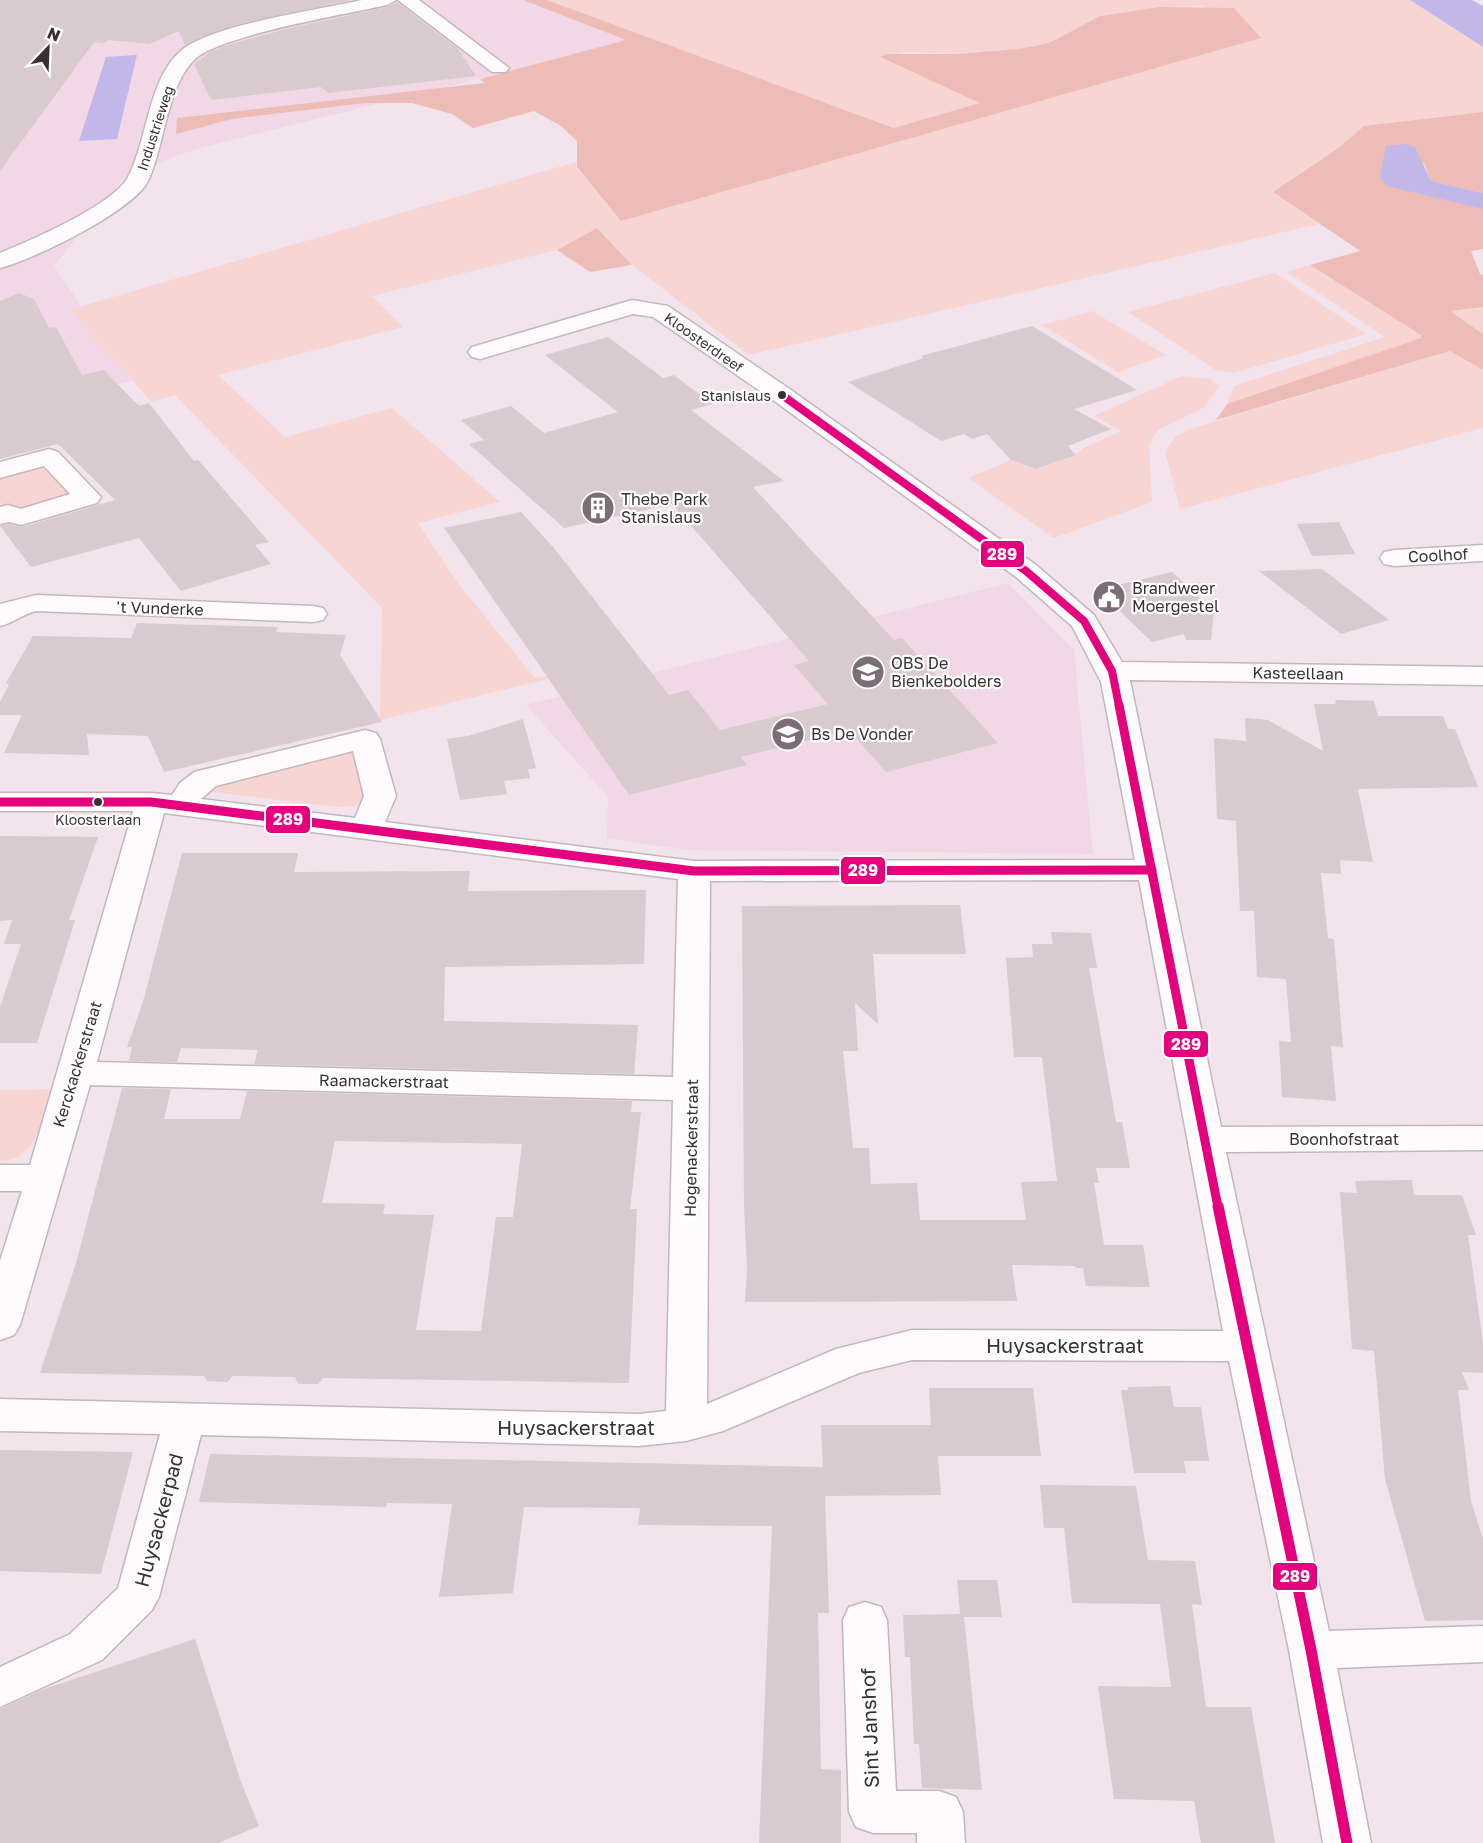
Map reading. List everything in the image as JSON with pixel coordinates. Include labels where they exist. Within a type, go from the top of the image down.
[{"type":"street","name":"Industrieweg","points":[[0,261],[65,231],[110,206],[137,182],[174,71],[190,53],[225,36],[387,0]]},
{"type":"street","points":[[407,0],[499,68]]},
{"type":"street","name":"Kloosterdreef","points":[[480,352],[632,307],[660,311],[1010,558],[1084,621],[1112,670]]},
{"type":"street","points":[[0,470],[49,457],[88,497],[21,517],[8,513],[0,516]]},
{"type":"street","name":"Coolhof","points":[[1394,558],[1483,553]]},
{"type":"street","name":"'t Vunderke","points":[[3,609],[36,603],[313,614]]},
{"type":"street","points":[[1112,670],[1246,1346],[1311,1650],[1347,1843]]},
{"type":"street","name":"Kasteellaan","points":[[1112,670],[1483,676]]},
{"type":"street","points":[[167,804],[205,779],[365,739],[380,796],[366,829]]},
{"type":"street","points":[[0,802],[167,804],[694,871],[1152,870]]},
{"type":"street","name":"Kerckackerstraat","points":[[0,1326],[42,1178],[167,804]]},
{"type":"street","name":"Hogenackerstraat","points":[[686,1425],[694,871]]},
{"type":"street","name":"Raamackerstraat","points":[[76,1073],[692,1089]]},
{"type":"street","name":"Boonhofstraat","points":[[1205,1140],[1483,1138]]},
{"type":"street","points":[[0,1178],[42,1178]]},
{"type":"street","name":"Huysackerstraat","points":[[0,1415],[639,1431],[686,1425],[723,1415],[850,1360],[912,1345],[1246,1346]]},
{"type":"street","name":"Huysackerpad","points":[[0,1688],[86,1647],[137,1597],[184,1421]]},
{"type":"street","name":"Sint Janshof","points":[[865,1620],[873,1812],[939,1812],[941,1843]]},
{"type":"street","points":[[1311,1650],[1483,1644]]},
{"type":"shaded area","points":[[0,0],[529,0],[634,40],[196,149],[126,175],[54,266],[132,381],[0,414]]},
{"type":"shaded area","points":[[523,0],[547,0],[894,128],[980,103],[880,57],[888,54],[958,54],[1019,49],[1049,43],[1100,16],[1159,7],[1234,8],[1261,38],[621,221],[577,167],[577,141],[561,126],[534,111],[473,128],[452,114],[412,103],[365,103],[232,119],[176,134],[177,118],[484,83],[480,79],[626,40]]},
{"type":"shaded area","points":[[547,0],[1410,0],[1483,47],[1483,112],[1364,126],[1337,149],[1273,192],[1319,224],[749,355],[632,265],[597,228],[557,250],[372,296],[403,327],[218,375],[285,437],[392,408],[500,502],[418,523],[457,582],[535,678],[572,673],[380,720],[382,608],[175,395],[151,402],[124,370],[89,335],[72,309],[576,162],[577,168],[621,221],[1261,38],[1203,6],[1159,7],[1100,16],[1049,43],[1019,49],[958,54],[906,52],[881,58],[981,103],[895,128]]},
{"type":"shaded area","points":[[1410,0],[1472,0],[1483,6],[1483,47]]},
{"type":"shaded area","points":[[137,55],[117,139],[79,141],[106,57]]},
{"type":"shaded area","points":[[1483,112],[1483,193],[1431,181],[1424,163],[1386,146],[1454,201],[1483,209],[1483,249],[1471,251],[1480,274],[1483,275],[1483,307],[1450,311],[1483,334],[1483,370],[1450,351],[1216,420],[1227,404],[1421,338],[1421,335],[1310,265],[1360,251],[1273,192],[1337,149],[1364,126]]},
{"type":"shaded area","points":[[1404,144],[1415,147],[1431,181],[1483,193],[1483,209],[1387,186],[1380,177],[1386,146]]},
{"type":"shaded area","points":[[597,228],[632,265],[590,272],[557,250]]},
{"type":"shaded area","points":[[1310,265],[1421,335],[1421,338],[1227,404],[1234,386],[1385,337],[1287,272]]},
{"type":"shaded area","points":[[1275,273],[1366,334],[1234,373],[1216,370],[1128,312]]},
{"type":"shaded area","points":[[1483,307],[1483,334],[1449,311]]},
{"type":"shaded area","points":[[1092,311],[1166,355],[1118,372],[1042,325]]},
{"type":"shaded area","points":[[1450,351],[1483,370],[1483,428],[1180,509],[1165,452],[1175,437],[1190,429]]},
{"type":"shaded area","points":[[1182,376],[1210,379],[1219,386],[1205,407],[1158,430],[1149,444],[1152,502],[1054,538],[968,478],[1011,460],[1037,469],[1076,455],[1083,448],[1121,431],[1094,416]]},
{"type":"shaded area","points":[[38,463],[74,496],[31,510],[11,508],[0,511],[0,473]]},
{"type":"shaded area","points":[[1008,583],[1074,650],[1093,854],[686,850],[607,838],[608,797],[526,705]]},
{"type":"shaded area","points":[[347,747],[359,754],[365,805],[337,807],[212,792],[215,783]]},
{"type":"shaded area","points":[[53,1089],[42,1124],[31,1145],[13,1159],[0,1161],[0,1090]]},
{"type":"building","points":[[0,0],[351,0],[242,23],[198,38],[185,45],[179,31],[149,44],[108,40],[104,43],[94,42],[0,171]]},
{"type":"building","points":[[397,2],[457,48],[476,76],[328,93],[321,87],[211,100],[194,64],[210,52],[231,44],[286,29],[387,7]]},
{"type":"building","points":[[19,293],[34,299],[49,328],[56,327],[82,375],[104,370],[139,406],[149,403],[194,461],[198,460],[269,542],[255,545],[271,564],[181,591],[139,538],[31,567],[0,526],[9,524],[22,527],[115,500],[58,444],[0,459],[0,301]]},
{"type":"building","points":[[1032,326],[1137,390],[1074,409],[1111,429],[1068,446],[1076,455],[1036,469],[1011,460],[987,434],[972,439],[964,434],[941,441],[848,382],[924,358],[921,356]]},
{"type":"building","points":[[608,337],[663,378],[674,375],[712,404],[691,410],[784,481],[753,487],[894,640],[902,638],[998,743],[886,772],[849,730],[741,757],[747,765],[629,795],[444,528],[521,512],[554,548],[669,695],[688,690],[720,730],[828,704],[794,665],[809,661],[672,504],[564,528],[469,444],[484,440],[461,420],[511,406],[544,433],[618,412],[545,355]]},
{"type":"building","points":[[1339,522],[1355,554],[1312,556],[1297,524]]},
{"type":"building","points":[[1322,569],[1389,620],[1341,634],[1259,571]]},
{"type":"building","points":[[1172,572],[1214,611],[1211,640],[1186,640],[1184,634],[1152,642],[1098,590]]},
{"type":"building","points":[[137,623],[278,627],[276,632],[346,635],[340,655],[382,722],[164,772],[148,736],[87,734],[89,755],[4,753],[22,715],[0,715],[0,702],[9,685],[6,683],[33,636],[131,638]]},
{"type":"building","points":[[1335,700],[1374,701],[1378,716],[1443,716],[1448,729],[1455,729],[1478,787],[1358,789],[1373,862],[1340,860],[1341,874],[1321,873],[1328,938],[1334,939],[1343,1047],[1331,1046],[1336,1101],[1282,1097],[1279,1041],[1291,1042],[1286,979],[1257,977],[1254,911],[1240,911],[1236,821],[1217,819],[1214,738],[1246,741],[1245,718],[1268,720],[1323,751],[1314,704],[1336,704]]},
{"type":"building","points":[[523,719],[536,768],[528,769],[530,778],[504,781],[507,794],[460,800],[447,739],[468,736]]},
{"type":"building","points":[[0,836],[98,837],[69,920],[75,920],[37,1043],[0,1043],[0,1007],[21,944],[4,944],[12,920],[0,921]]},
{"type":"building","points":[[182,853],[298,853],[294,872],[470,871],[468,891],[646,890],[644,964],[445,967],[444,1021],[638,1025],[634,1074],[254,1064],[258,1050],[181,1048],[177,1062],[129,1061],[132,1047],[127,1047],[142,1005]]},
{"type":"building","points":[[960,905],[966,954],[873,954],[878,1024],[855,1003],[858,1051],[843,1051],[853,1148],[869,1148],[871,1184],[917,1183],[920,1220],[1026,1220],[1021,1182],[1057,1181],[1042,1057],[1014,1057],[1006,958],[1033,957],[1032,944],[1053,944],[1051,932],[1091,933],[1097,968],[1089,968],[1116,1122],[1122,1122],[1130,1168],[1096,1168],[1099,1183],[1094,1183],[1104,1245],[1143,1245],[1150,1287],[1086,1286],[1083,1268],[1012,1265],[1017,1301],[745,1302],[747,1270],[744,1205],[742,906]]},
{"type":"building","points":[[122,1088],[171,1089],[164,1119],[240,1119],[247,1091],[632,1101],[631,1112],[641,1112],[630,1209],[637,1209],[629,1383],[323,1378],[318,1384],[298,1384],[295,1377],[233,1376],[227,1382],[207,1381],[204,1376],[40,1373],[76,1263]],"holes":[[[335,1141],[522,1144],[513,1217],[496,1217],[481,1331],[416,1330],[434,1215],[383,1214],[385,1204],[322,1203]]]},
{"type":"building","points":[[1412,1180],[1414,1195],[1462,1195],[1476,1235],[1468,1235],[1483,1343],[1483,1373],[1462,1372],[1469,1390],[1458,1390],[1471,1501],[1483,1539],[1483,1620],[1425,1621],[1385,1479],[1374,1351],[1352,1349],[1340,1192],[1357,1193],[1355,1181]]},
{"type":"building","points":[[1170,1386],[1174,1407],[1201,1407],[1209,1461],[1184,1461],[1186,1473],[1134,1473],[1121,1390],[1128,1390],[1128,1387]]},
{"type":"building","points":[[929,1388],[1033,1388],[1041,1456],[938,1456],[941,1495],[825,1496],[829,1613],[818,1613],[821,1769],[841,1770],[841,1843],[759,1843],[772,1526],[638,1525],[640,1508],[524,1507],[513,1593],[439,1597],[452,1504],[387,1503],[386,1507],[199,1502],[210,1454],[823,1467],[821,1425],[931,1425]]},
{"type":"building","points":[[0,1450],[133,1452],[101,1574],[0,1571]]},
{"type":"building","points":[[1040,1485],[1136,1486],[1148,1560],[1195,1561],[1202,1605],[1192,1604],[1206,1707],[1251,1707],[1275,1843],[1201,1843],[1194,1801],[1114,1799],[1098,1686],[1171,1687],[1160,1604],[1072,1603],[1064,1528],[1044,1528]]},
{"type":"building","points":[[957,1580],[997,1580],[1002,1617],[964,1617],[982,1790],[922,1788],[919,1744],[914,1744],[910,1657],[905,1657],[903,1615],[960,1614]]},
{"type":"building","points":[[195,1639],[241,1782],[259,1826],[218,1843],[0,1843],[0,1709],[44,1689]]},
{"type":"transit line","name":"289","points":[[782,395],[1026,571],[1084,621],[1112,671],[1246,1346],[1311,1650],[1347,1843]]},
{"type":"transit line","name":"289","points":[[0,802],[151,802],[694,871],[1152,870]]},
{"type":"place","name":"Stanislaus","points":[[782,395]]},
{"type":"place","name":"Thebe Park Stanislaus","points":[[598,508]]},
{"type":"place","name":"Brandweer Moergestel","points":[[1109,597]]},
{"type":"place","name":"OBS De Bienkebolders","points":[[868,672]]},
{"type":"place","name":"Bs De Vonder","points":[[788,734]]},
{"type":"place","name":"Kloosterlaan","points":[[98,802]]}]
